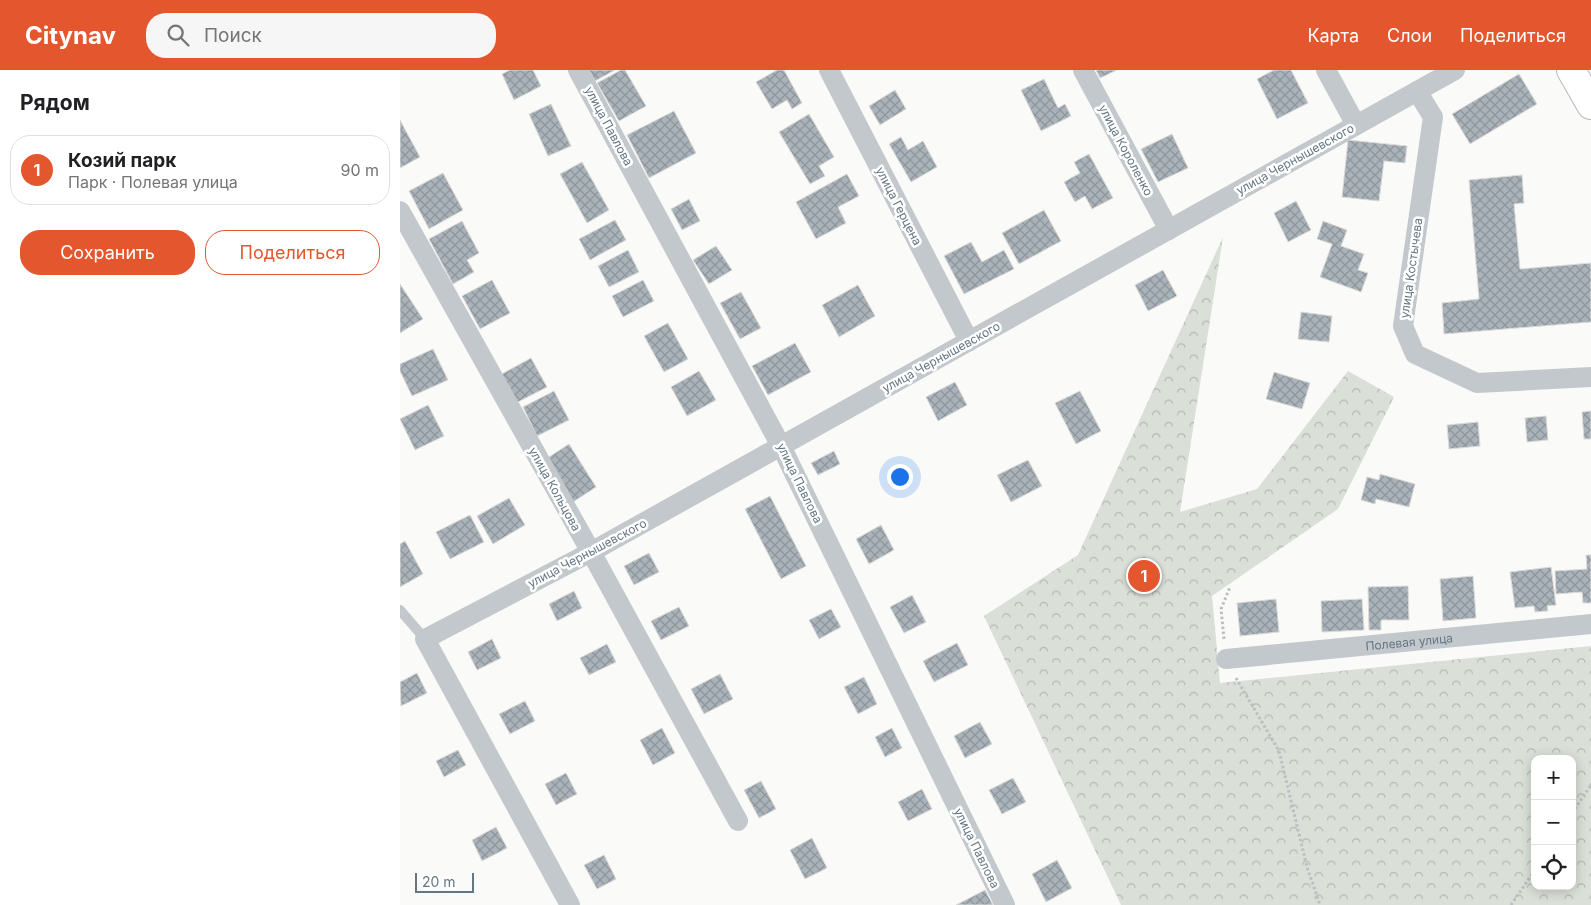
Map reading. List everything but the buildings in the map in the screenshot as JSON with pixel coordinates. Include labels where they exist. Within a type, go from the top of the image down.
[{"type":"main road","points":[[1571,70],[1591,105]]},
{"type":"street","name":"улица Павлова","points":[[578,70],[782,446],[1005,905]]},
{"type":"street","name":"улица Герцена","points":[[829,70],[969,341]]},
{"type":"street","name":"улица Короленко","points":[[1083,70],[1169,230]]},
{"type":"street","points":[[1326,70],[1356,125]]},
{"type":"street","name":"улица Чернышевского","points":[[425,639],[591,552],[1455,70]]},
{"type":"street","name":"улица Костычева","points":[[1417,91],[1433,117],[1403,326],[1415,354],[1477,383],[1591,377]]},
{"type":"street","name":"улица Кольцова","points":[[400,211],[591,552],[738,821]]},
{"type":"street","name":"Полевая улица","points":[[1226,658],[1591,624]]},
{"type":"street","points":[[425,639],[570,905]]},
{"type":"lane","points":[[400,610],[425,639]]},
{"type":"path","points":[[1230,587],[1221,609],[1226,658],[1279,751],[1307,867],[1320,905]]},
{"type":"path","points":[[1576,807],[1591,784]]},
{"type":"path","points":[[1511,905],[1531,876]]},
{"type":"green space","points":[[1223,237],[1180,512],[1257,489],[1348,371],[1394,397],[1338,509],[1212,596],[1220,683],[1591,646],[1591,905],[1121,905],[984,616],[1078,555]]},
{"type":"place","name":"Козий парк","points":[[1144,576]]}]
